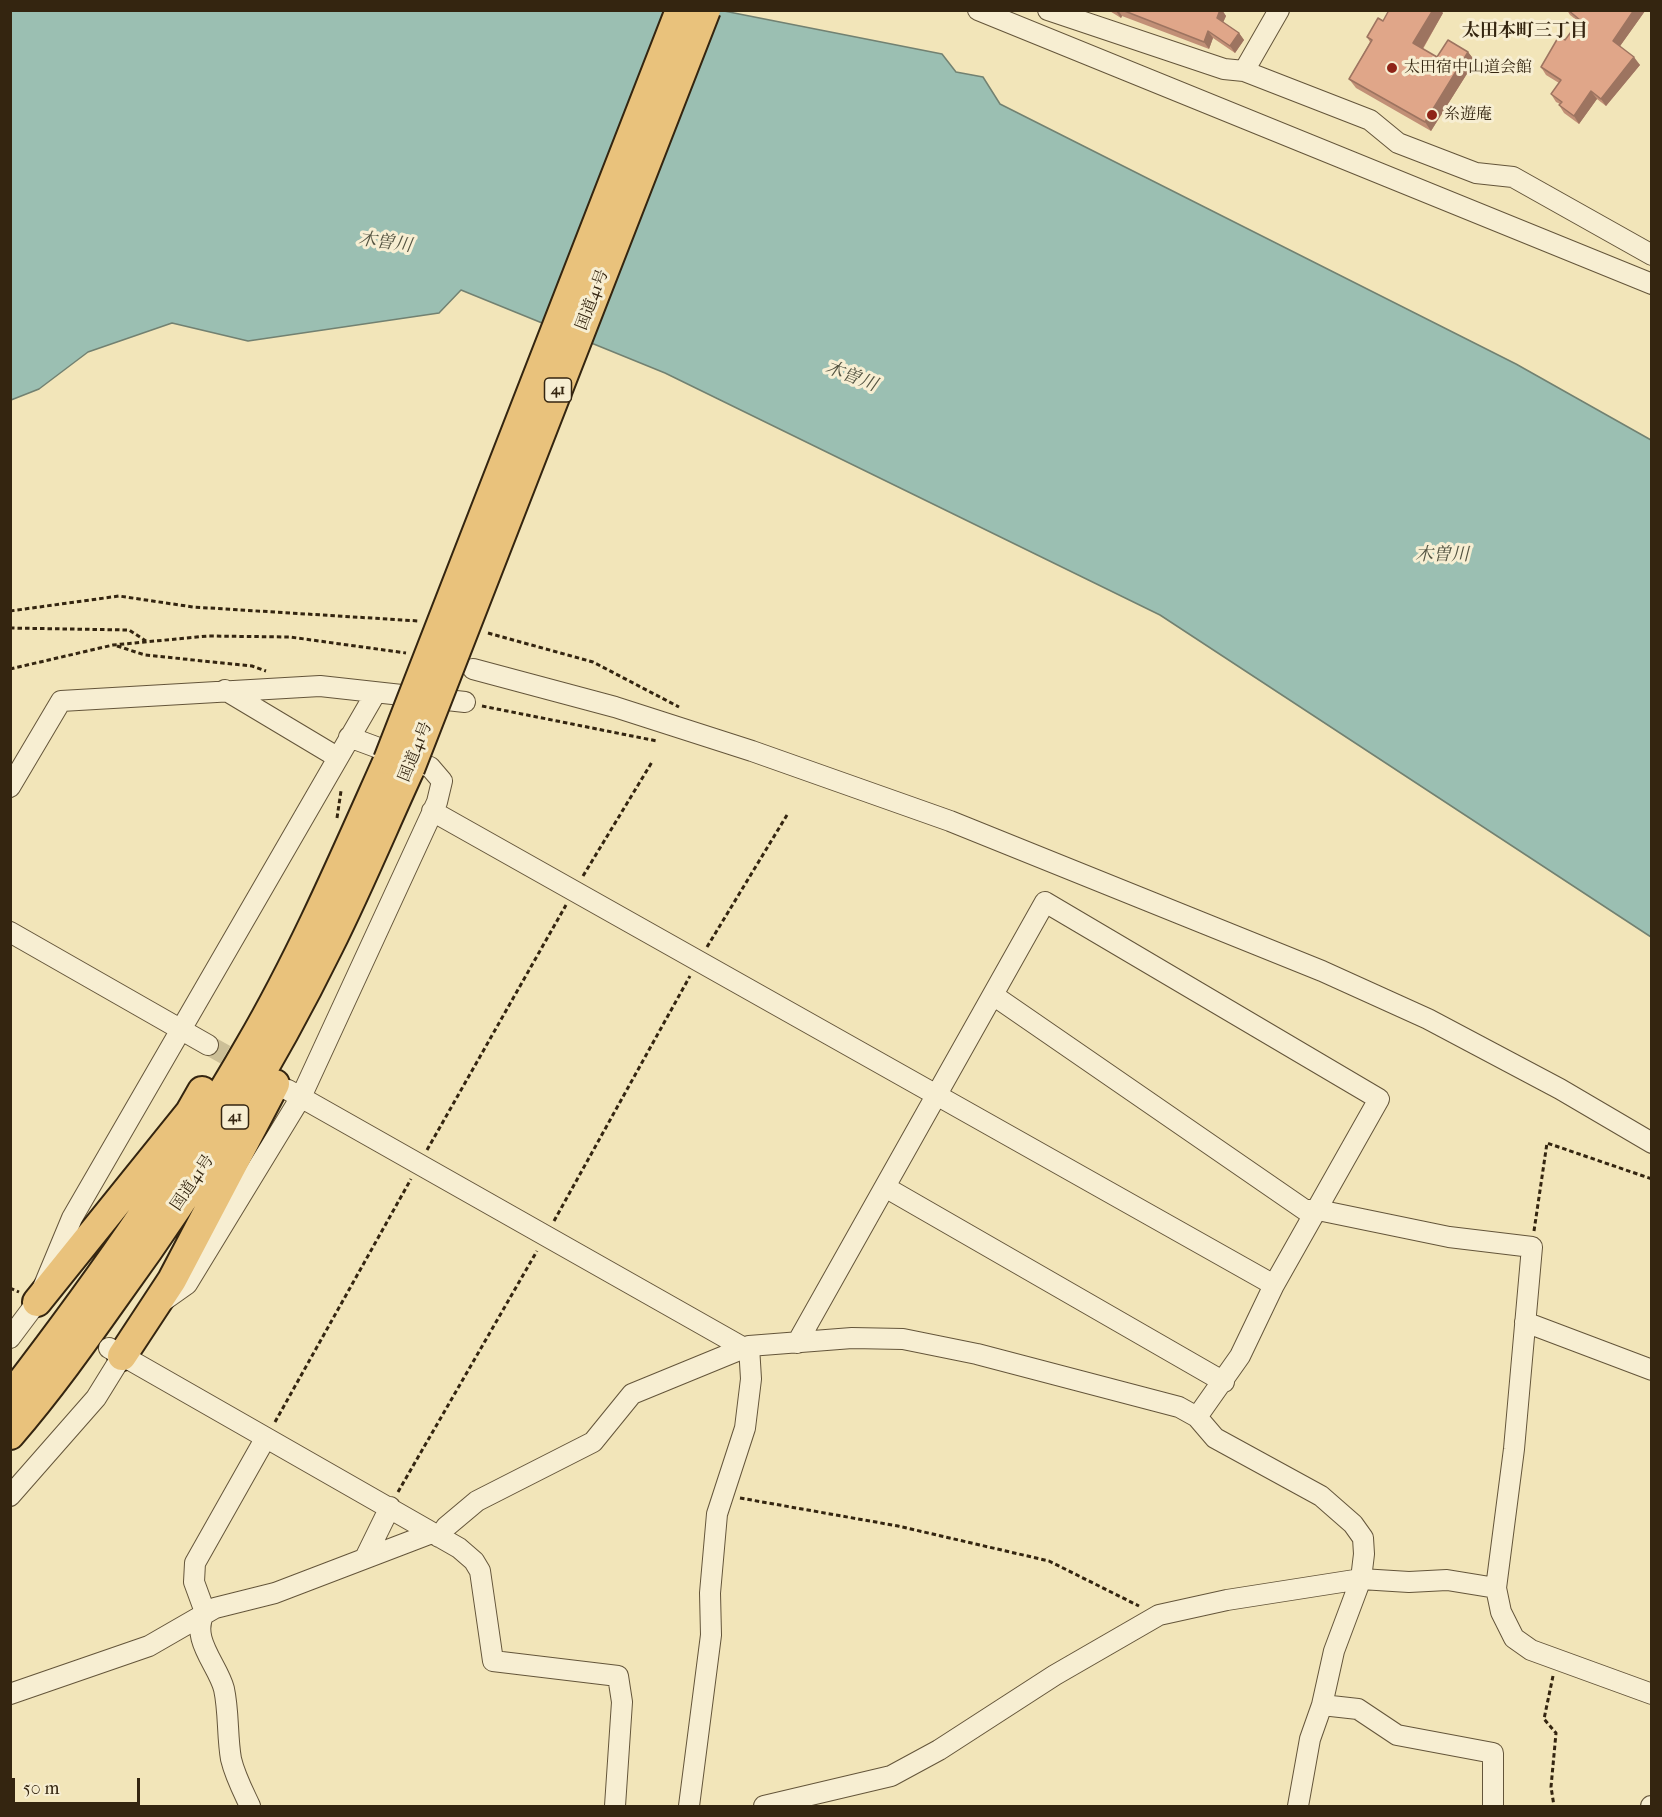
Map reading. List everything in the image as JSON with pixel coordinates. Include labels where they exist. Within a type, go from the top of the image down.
[{"type":"highway","name":"国道41号","points":[[10,1435],[75,1353],[148,1251],[219,1145],[271,1056],[329,946],[399,765],[680,10]]},
{"type":"highway","name":"国道41号","points":[[10,1397],[129,1237],[197,1135],[251,1043],[308,935],[362,820],[399,765],[706,10]]},
{"type":"highway","points":[[37,1302],[190,1112],[343,838],[362,820]]},
{"type":"highway","points":[[115,1352],[156,1305],[172,1280],[283,1070],[318,996],[329,946]]},
{"type":"street","points":[[978,10],[1652,284]]},
{"type":"street","points":[[1048,10],[1224,69],[1244,71],[1370,120],[1398,143],[1476,173],[1513,177],[1652,255]]},
{"type":"street","points":[[1244,71],[1279,10]]},
{"type":"street","points":[[473,669],[626,711],[752,751],[950,821],[1322,971],[1428,1019],[1560,1089],[1652,1143]]},
{"type":"street","points":[[10,787],[61,701],[320,686],[375,694],[465,702]]},
{"type":"street","points":[[225,690],[338,757]]},
{"type":"street","points":[[10,1338],[37,1302],[72,1218],[375,694]]},
{"type":"street","points":[[156,1305],[187,1284],[350,996],[432,811],[442,781],[430,767],[349,737]]},
{"type":"street","points":[[432,811],[575,889],[1274,1285]]},
{"type":"street","points":[[797,1343],[1045,902],[1379,1100],[1274,1285],[1240,1356],[1224,1382],[1197,1416]]},
{"type":"street","points":[[10,932],[208,1045]]},
{"type":"street","points":[[993,995],[1305,1210],[1318,1210],[1449,1237],[1532,1248],[1514,1449],[1496,1588],[1501,1612],[1514,1638],[1532,1650],[1652,1695]]},
{"type":"street","points":[[295,1093],[746,1347]]},
{"type":"street","points":[[885,1187],[1224,1382]]},
{"type":"street","points":[[1526,1322],[1652,1370]]},
{"type":"street","points":[[10,1694],[149,1646],[205,1612],[275,1593],[365,1558],[436,1535],[477,1501],[593,1442],[632,1394],[746,1347],[852,1338],[903,1339],[977,1354],[1179,1407],[1197,1416],[1215,1438],[1321,1496],[1353,1524],[1363,1538],[1361,1579],[1334,1651],[1322,1705],[1310,1739],[1298,1806]]},
{"type":"street","points":[[689,1806],[711,1635],[710,1593],[717,1514],[745,1428],[751,1379],[746,1347]]},
{"type":"street","points":[[10,1496],[96,1398],[115,1352],[459,1548],[480,1571],[493,1662],[618,1676],[622,1702],[615,1806]]},
{"type":"street","points":[[250,1806],[232,1765],[224,1690],[205,1647],[200,1625],[205,1612],[194,1582],[195,1563],[265,1439]]},
{"type":"street","points":[[365,1558],[390,1507]]},
{"type":"street","points":[[764,1806],[891,1776],[939,1750],[1055,1675],[1159,1615],[1227,1599],[1361,1579],[1408,1582],[1447,1580],[1496,1588]]},
{"type":"street","points":[[1322,1705],[1358,1709],[1397,1735],[1493,1753],[1493,1806]]},
{"type":"path","points":[[10,611],[119,596],[193,607],[422,621]]},
{"type":"path","points":[[10,628],[129,630],[148,642]]},
{"type":"path","points":[[486,632],[593,663],[641,690],[685,710]]},
{"type":"path","points":[[10,669],[113,645],[207,636],[290,637],[410,653]]},
{"type":"path","points":[[113,645],[145,655],[252,666],[275,673]]},
{"type":"path","points":[[465,702],[609,733],[668,743]]},
{"type":"path","points":[[265,1439],[575,889],[652,762]]},
{"type":"path","points":[[390,1507],[546,1235],[699,960],[787,815]]},
{"type":"path","points":[[1532,1248],[1547,1143],[1652,1179]]},
{"type":"path","points":[[723,1495],[898,1526],[1049,1561],[1159,1615]]},
{"type":"path","points":[[1554,1806],[1551,1787],[1556,1733],[1544,1719],[1557,1660]]},
{"type":"water","name":"木曽川","points":[[11,11],[724,11],[942,54],[956,72],[983,77],[1000,104],[1516,364],[1651,440],[1651,937],[1160,615],[665,373],[461,290],[439,313],[248,341],[172,323],[88,352],[39,389],[11,400]]},
{"type":"building","points":[[1122,10],[1220,10],[1217,18],[1239,33],[1230,46],[1208,31],[1204,42]]},
{"type":"building","points":[[1389,10],[1433,10],[1413,43],[1437,57],[1448,40],[1468,52],[1425,122],[1349,79],[1372,40],[1367,37],[1378,18],[1383,21]]},
{"type":"building","points":[[1568,10],[1634,10],[1613,41],[1634,57],[1601,99],[1591,91],[1574,116],[1559,105],[1562,102],[1551,94],[1561,80],[1541,67],[1559,36],[1565,40],[1580,20]]},
{"type":"tunnel","points":[[208,1045],[249,1068]]},
{"type":"place","name":"太田宿中山道会館","points":[[1392,68]]},
{"type":"place","name":"糸遊庵","points":[[1432,115]]},
{"type":"district","name":"太田本町三丁目","points":[[1525,32]]}]
